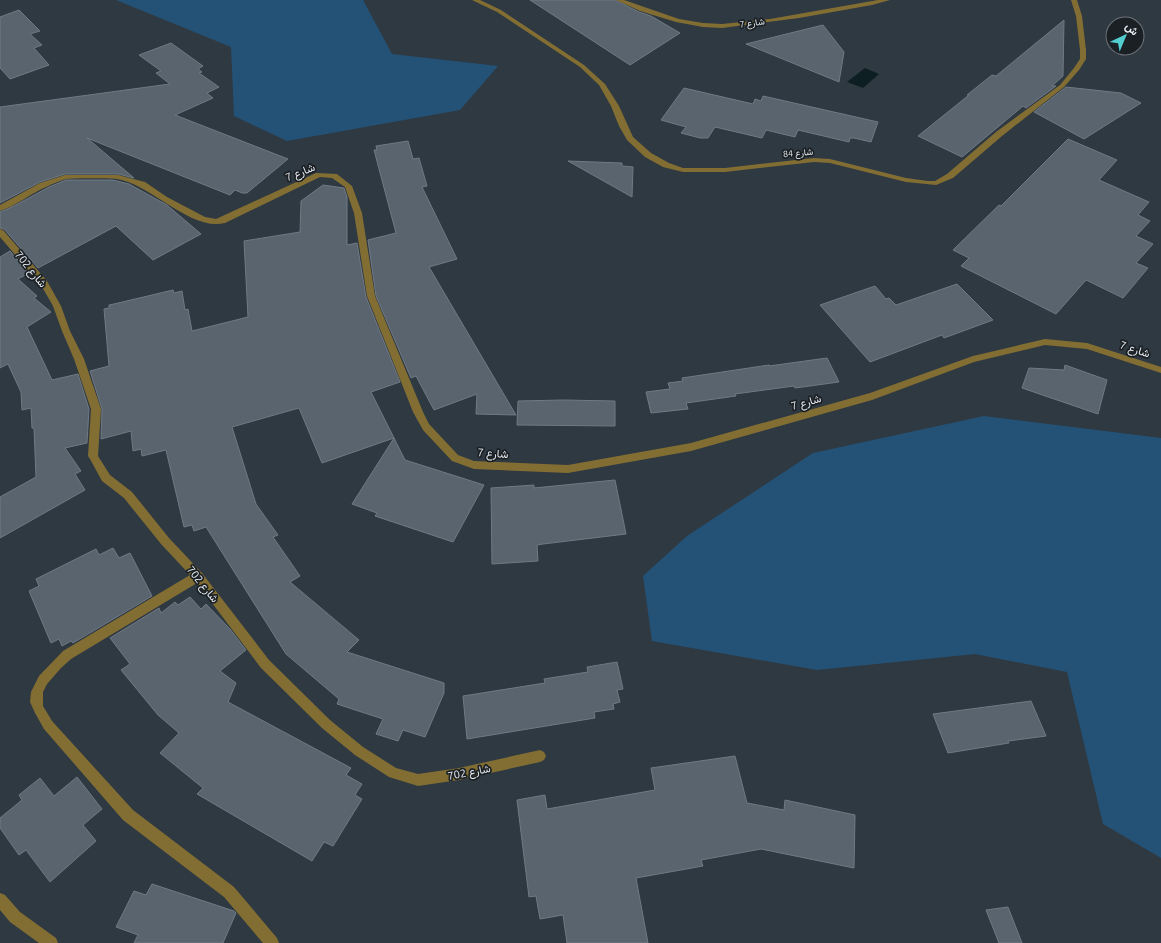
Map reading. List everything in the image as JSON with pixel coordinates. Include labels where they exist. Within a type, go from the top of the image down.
[{"type":"street","name":"شارع 84","points":[[475,0],[499,11],[582,66],[602,84],[615,106],[623,126],[630,138],[648,155],[666,165],[684,170],[712,170],[814,160],[836,163],[906,180],[928,183],[943,180],[955,173],[999,134],[1062,86],[1077,69],[1083,59],[1083,50],[1079,16],[1074,0]]},
{"type":"street","name":"شارع 7","points":[[619,0],[670,19],[686,23],[717,26],[738,25],[798,17],[886,0]]},
{"type":"street","name":"شارع 7","points":[[0,208],[43,185],[65,176],[118,176],[142,184],[164,199],[196,215],[216,222],[222,221],[319,175],[334,176],[348,186],[358,213],[371,296],[418,412],[426,427],[455,458],[474,465],[568,469],[691,447],[872,396],[967,361],[1015,348],[1046,342],[1086,346],[1161,370]]},
{"type":"street","name":"شارع 702","points":[[0,232],[44,283],[57,306],[79,359],[96,409],[93,456],[106,478],[128,495],[165,541],[198,576],[265,664],[326,724],[359,751],[393,773],[418,780],[460,774],[540,756]]},
{"type":"street","points":[[198,576],[67,655],[52,668],[41,682],[36,700],[41,714],[48,725],[128,814],[229,892],[272,943]]},
{"type":"street","points":[[0,900],[15,917],[51,943]]},
{"type":"shaded area","points":[[116,0],[363,0],[392,54],[498,66],[460,110],[287,141],[234,116],[231,47]]},
{"type":"shaded area","points":[[865,68],[879,74],[863,88],[847,82]]},
{"type":"shaded area","points":[[984,416],[1161,438],[1161,858],[1103,824],[1067,672],[975,654],[817,670],[652,641],[643,576],[687,536],[813,453]]},
{"type":"building","points":[[530,0],[615,0],[639,12],[651,16],[680,33],[630,65]]},
{"type":"building","points":[[19,10],[40,31],[30,34],[42,45],[34,48],[49,65],[10,79],[0,68],[0,17]]},
{"type":"building","points":[[1064,20],[1063,76],[1052,86],[1056,86],[1026,108],[1023,106],[962,157],[918,136],[992,75],[996,76]]},
{"type":"building","points":[[823,25],[844,52],[839,82],[746,44]]},
{"type":"building","points":[[171,43],[203,66],[198,69],[202,72],[199,73],[219,87],[207,93],[213,98],[175,115],[288,159],[247,193],[242,193],[235,190],[230,195],[87,138],[134,178],[118,174],[65,174],[40,182],[0,203],[0,107],[170,84],[156,73],[161,71],[139,55]]},
{"type":"building","points":[[1066,87],[1121,93],[1141,103],[1084,139],[1034,112]]},
{"type":"building","points":[[684,88],[753,104],[755,99],[761,101],[763,96],[878,122],[871,142],[850,138],[849,142],[798,130],[795,137],[766,130],[762,138],[715,127],[708,138],[700,138],[681,133],[686,127],[661,120]]},
{"type":"building","points":[[1068,139],[1117,160],[1099,180],[1149,202],[1138,215],[1150,221],[1136,236],[1153,244],[1136,263],[1148,268],[1123,298],[1086,280],[1056,314],[961,266],[969,258],[953,250],[999,205],[1001,206]]},
{"type":"building","points":[[408,141],[413,159],[419,158],[427,186],[422,187],[457,259],[429,267],[516,415],[476,414],[477,394],[434,410],[416,376],[411,378],[376,296],[368,240],[396,233],[374,150],[377,150],[376,146]]},
{"type":"building","points":[[568,161],[622,163],[622,166],[633,167],[632,197]]},
{"type":"building","points":[[66,180],[113,180],[129,184],[167,205],[201,234],[153,260],[116,226],[38,268],[4,229],[0,228],[0,212]]},
{"type":"building","points":[[323,185],[344,188],[347,197],[347,245],[357,243],[366,297],[400,382],[371,392],[394,438],[322,463],[299,408],[232,427],[256,504],[278,535],[273,537],[300,576],[290,582],[359,640],[347,652],[444,683],[444,693],[425,737],[403,730],[398,741],[376,734],[383,719],[337,704],[339,699],[286,654],[206,527],[194,531],[192,525],[184,527],[166,450],[142,456],[141,449],[133,451],[131,431],[101,439],[102,409],[90,371],[109,366],[104,309],[109,308],[109,305],[173,290],[174,293],[182,291],[185,310],[188,309],[192,331],[248,317],[244,241],[300,232],[301,201]]},
{"type":"building","points":[[10,251],[29,273],[18,279],[37,296],[34,298],[51,312],[27,327],[52,380],[78,374],[89,409],[87,443],[65,448],[81,471],[75,474],[85,490],[0,538],[0,497],[36,477],[34,428],[32,428],[31,408],[22,410],[21,392],[8,364],[0,368],[0,257]]},
{"type":"building","points":[[957,284],[993,320],[944,338],[942,335],[870,362],[820,305],[875,286],[886,299],[889,298],[896,305]]},
{"type":"building","points":[[827,358],[839,382],[735,394],[736,396],[686,403],[688,409],[651,413],[646,392],[670,389],[668,383],[683,381],[682,378]]},
{"type":"building","points":[[1065,365],[1107,380],[1098,414],[1022,388],[1029,368],[1064,370]]},
{"type":"building","points":[[518,401],[615,401],[615,426],[517,425]]},
{"type":"building","points":[[394,438],[405,460],[484,485],[453,542],[375,516],[377,513],[352,504]]},
{"type":"building","points":[[615,480],[626,534],[537,545],[538,561],[492,564],[491,488],[534,485],[534,488]]},
{"type":"building","points":[[113,548],[119,558],[130,553],[152,596],[73,643],[71,641],[62,646],[59,639],[51,643],[29,591],[39,586],[36,579],[96,549],[99,555]]},
{"type":"building","points":[[190,597],[201,609],[206,604],[230,629],[246,650],[220,671],[236,683],[228,702],[351,768],[346,775],[362,784],[355,795],[362,799],[333,846],[324,842],[312,861],[197,794],[203,788],[160,753],[179,733],[158,715],[121,670],[130,664],[110,638],[159,608],[161,613],[175,602],[178,605]]},
{"type":"building","points":[[617,662],[623,689],[617,690],[620,702],[613,704],[614,709],[594,712],[595,718],[467,739],[463,696],[545,683],[544,679],[588,672],[587,667]]},
{"type":"building","points":[[1031,701],[1046,736],[1008,741],[1009,743],[948,753],[933,714]]},
{"type":"building","points":[[735,756],[747,803],[784,810],[785,800],[855,815],[854,868],[761,849],[701,860],[703,866],[636,878],[648,943],[567,943],[563,915],[540,919],[536,896],[529,897],[517,800],[545,795],[547,809],[655,790],[651,768]]},
{"type":"building","points":[[77,777],[102,809],[83,825],[96,841],[50,882],[26,850],[19,855],[0,828],[0,818],[22,800],[19,795],[40,778],[54,796]]},
{"type":"building","points":[[152,884],[234,911],[236,913],[223,943],[134,943],[138,935],[116,927],[134,891],[146,895]]},
{"type":"building","points":[[1008,907],[1022,943],[999,943],[986,910]]}]
